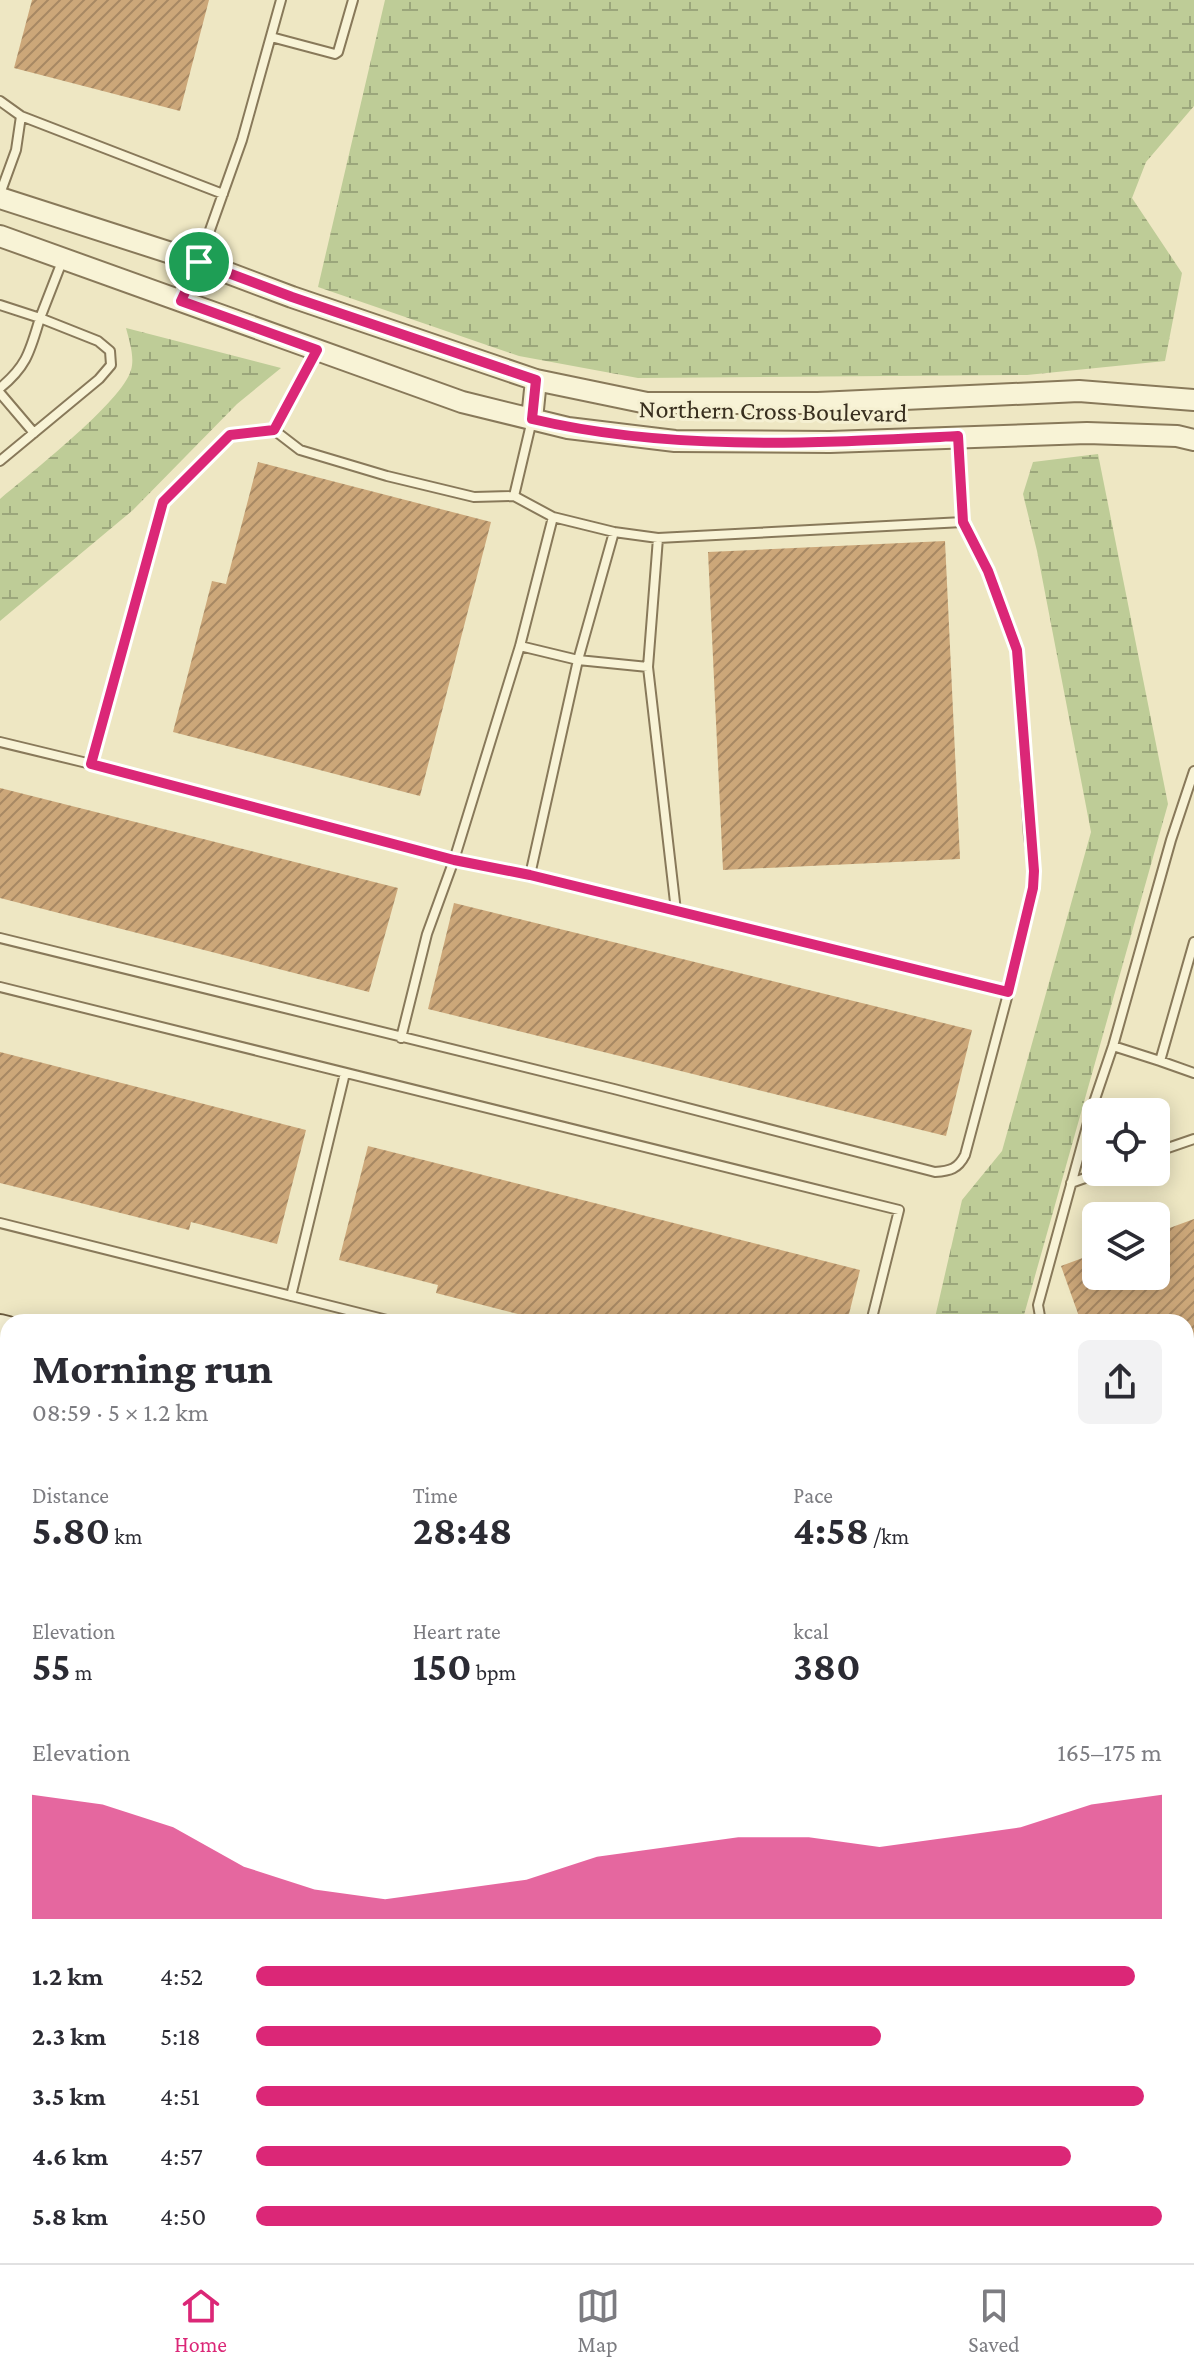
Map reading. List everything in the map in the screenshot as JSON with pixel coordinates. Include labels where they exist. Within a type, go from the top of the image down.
[{"type":"street","name":"Northern Cross Boulevard","points":[[0,196],[536,380],[647,403],[818,403],[1079,391],[1194,400]]},
{"type":"street","name":"Northern Cross Boulevard","points":[[0,236],[462,402],[568,428],[675,441],[830,442],[1087,433],[1177,436],[1194,440]]},
{"type":"street","points":[[181,301],[199,262]]},
{"type":"street","points":[[532,419],[536,380]]},
{"type":"lane","points":[[199,262],[242,140],[281,0]]},
{"type":"lane","points":[[271,37],[335,54],[353,0]]},
{"type":"lane","points":[[0,101],[21,116],[223,194]]},
{"type":"lane","points":[[0,196],[16,150],[21,116]]},
{"type":"lane","points":[[34,433],[0,390],[27,360],[63,259]]},
{"type":"lane","points":[[0,305],[98,341],[110,351],[111,365],[99,379],[0,461]]},
{"type":"lane","points":[[274,430],[317,350]]},
{"type":"lane","points":[[514,496],[532,419]]},
{"type":"lane","points":[[91,764],[163,502],[230,435],[274,430],[300,450],[387,476],[474,497],[514,496],[553,517],[614,532],[658,538],[963,522]]},
{"type":"lane","points":[[0,938],[614,1089],[935,1172],[948,1172],[959,1166],[965,1155],[1034,879],[1017,650],[988,571],[963,522],[958,436]]},
{"type":"lane","points":[[401,1038],[427,934],[454,860],[520,646],[553,517]]},
{"type":"lane","points":[[530,875],[578,660],[614,532]]},
{"type":"lane","points":[[658,538],[648,667],[676,911]]},
{"type":"lane","points":[[520,646],[578,660],[648,667]]},
{"type":"lane","points":[[0,742],[454,860],[530,875],[1008,992]]},
{"type":"lane","points":[[1040,1314],[1038,1305],[1092,1108],[1190,800],[1194,771]]},
{"type":"lane","points":[[1160,1061],[1194,942]]},
{"type":"lane","points":[[0,987],[899,1210],[873,1314]]},
{"type":"lane","points":[[1113,1046],[1194,1073]]},
{"type":"lane","points":[[291,1296],[345,1073]]},
{"type":"lane","points":[[1170,1147],[1194,1139]]},
{"type":"lane","points":[[1071,1183],[1082,1179]]},
{"type":"lane","points":[[0,1223],[363,1314]]},
{"type":"green space","points":[[385,0],[1194,0],[1194,106],[1146,162],[1132,198],[1182,273],[1165,361],[1027,375],[638,378],[519,356],[318,287]]},
{"type":"green space","points":[[126,328],[281,368],[237,404],[133,510],[0,621],[0,499],[73,438],[124,384],[132,360]]},
{"type":"green space","points":[[1098,454],[1168,804],[1085,1098],[1082,1098],[1082,1109],[1024,1314],[936,1314],[962,1200],[1002,1151],[1091,832],[1037,551],[1023,494],[1033,462]]},
{"type":"building","points":[[32,0],[209,0],[180,111],[14,68]]},
{"type":"building","points":[[258,462],[491,522],[420,796],[173,732],[212,581],[226,584]]},
{"type":"building","points":[[945,541],[960,859],[723,870],[708,552]]},
{"type":"building","points":[[0,788],[398,888],[369,992],[0,898]]},
{"type":"building","points":[[454,903],[972,1030],[946,1136],[428,1009]]},
{"type":"building","points":[[0,1052],[306,1130],[277,1244],[191,1222],[189,1230],[0,1183]]},
{"type":"building","points":[[368,1146],[860,1270],[849,1314],[518,1314],[436,1293],[438,1285],[339,1260]]},
{"type":"building","points":[[1194,1219],[1194,1314],[1078,1314],[1061,1266],[1082,1258],[1082,1290],[1170,1290],[1170,1228]]},
{"type":"route","points":[[199,262],[536,380],[532,419],[568,428],[675,441],[830,442],[958,436],[963,522],[988,571],[1017,650],[1034,871],[1033,888],[1008,992],[530,875],[454,860],[91,764],[163,502],[230,435],[274,430],[317,350],[181,301],[199,262]]}]
